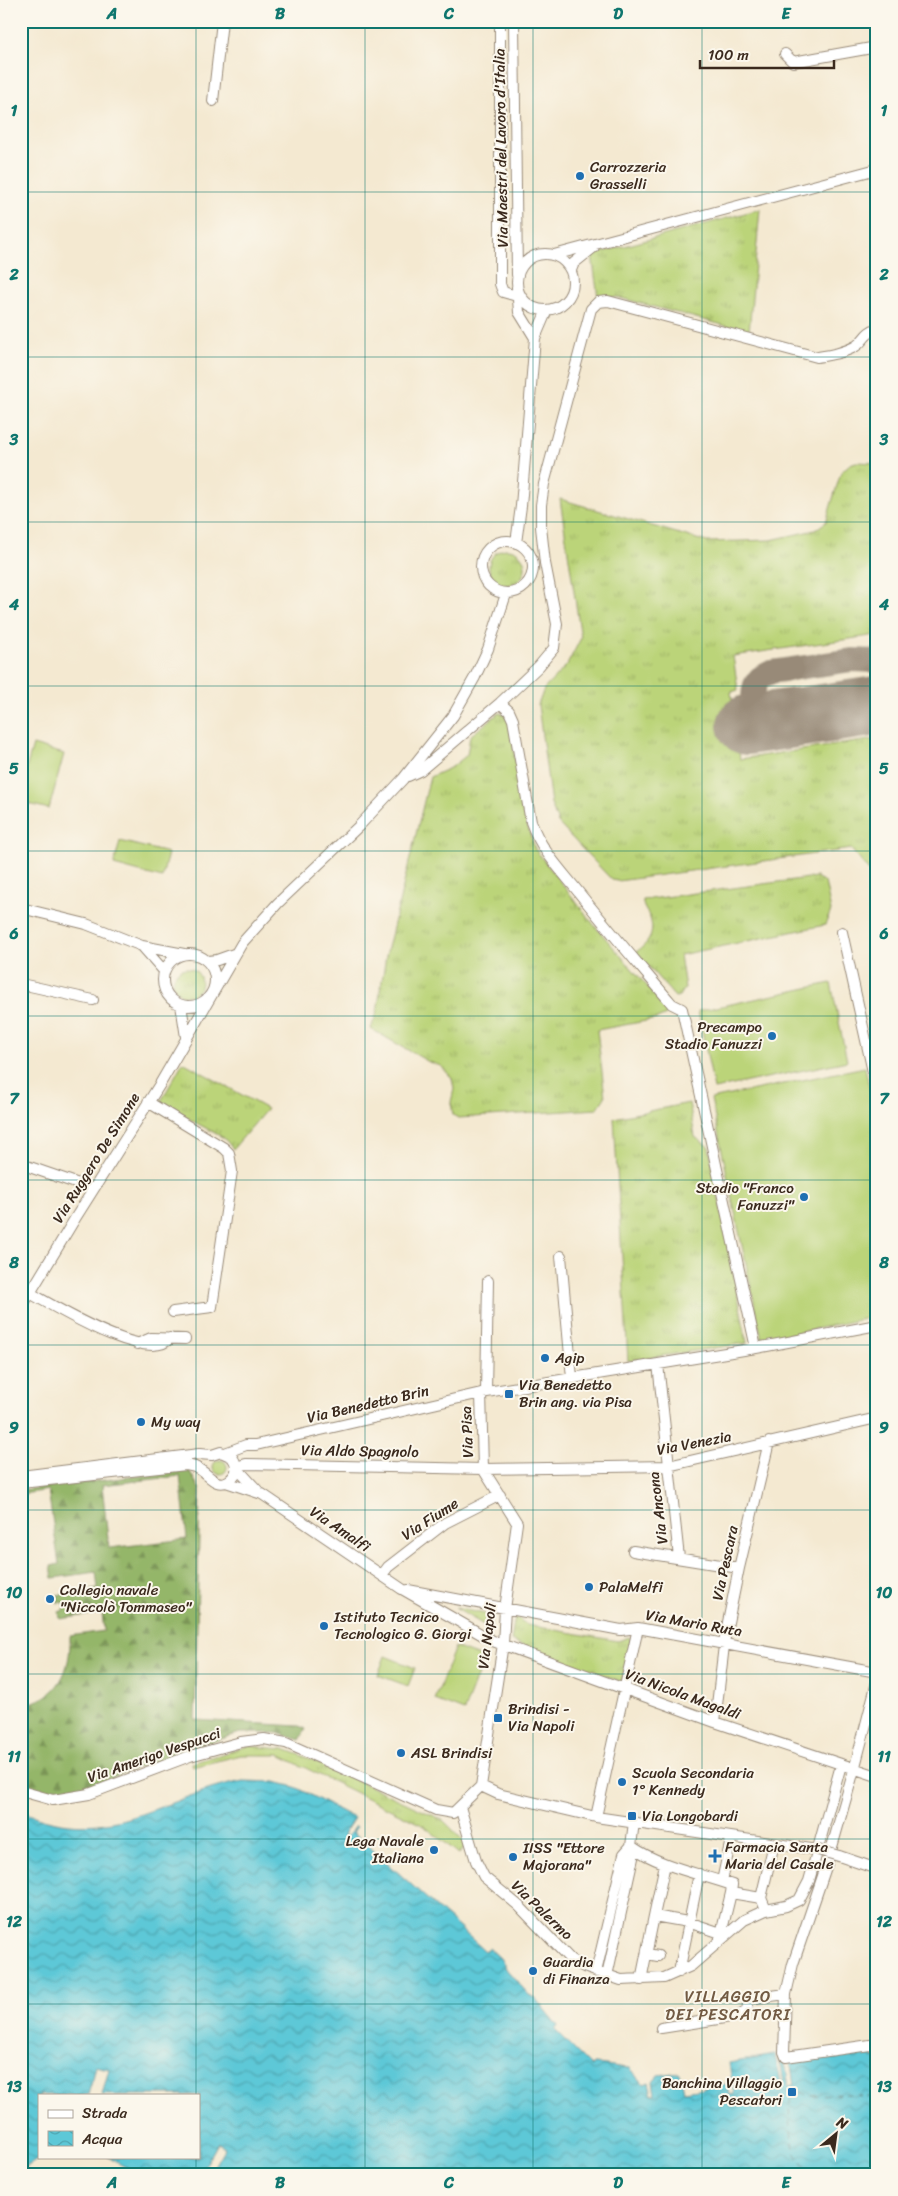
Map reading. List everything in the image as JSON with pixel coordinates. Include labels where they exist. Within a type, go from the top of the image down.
[{"type":"street","points":[[214,102],[222,21]]},
{"type":"street","points":[[500,21],[500,284],[503,292],[518,292]]},
{"type":"street","name":"Via Maestri del Lavoro d'Italia","points":[[514,21],[517,275]]},
{"type":"street","points":[[784,54],[793,62],[877,47]]},
{"type":"street","points":[[535,338],[518,312],[517,275],[521,266],[534,256],[554,255],[877,169]]},
{"type":"street","points":[[570,270],[581,256],[601,242]]},
{"type":"street","points":[[518,243],[534,256]]},
{"type":"street","points":[[518,292],[524,301],[531,306],[546,310],[558,307],[571,293],[573,284],[570,270],[562,260],[554,255]]},
{"type":"street","points":[[403,779],[428,764],[500,703],[554,648],[557,637],[557,624],[545,563],[540,505],[591,309],[598,302],[608,301],[817,357],[837,354],[857,346],[870,330],[877,329]]},
{"type":"street","points":[[516,542],[521,506],[535,338],[546,310]]},
{"type":"street","points":[[503,541],[516,542],[526,548],[531,555],[534,571],[526,586],[520,591],[506,594],[495,591],[488,586],[481,572],[481,563],[488,549],[503,541]]},
{"type":"street","points":[[403,779],[453,716],[475,678],[488,649],[506,594]]},
{"type":"street","points":[[500,703],[509,711],[513,720],[531,822],[535,834],[550,857],[592,910],[672,1004],[682,1009],[756,1348]]},
{"type":"street","name":"Via Ruggero De Simone","points":[[21,1308],[148,1102],[234,954],[272,909],[359,826],[403,779]]},
{"type":"street","points":[[21,908],[86,924],[142,946],[193,954],[208,961],[234,954]]},
{"type":"street","points":[[842,932],[876,1087]]},
{"type":"street","points":[[142,946],[164,971]]},
{"type":"street","points":[[184,954],[170,962],[164,971],[163,984],[171,999],[181,1005],[186,1038]]},
{"type":"street","points":[[208,961],[215,975],[213,992]]},
{"type":"street","points":[[21,984],[93,1000]]},
{"type":"street","name":"Via Ruggero De Simone","points":[[181,1005],[194,1006],[202,1003],[213,992]]},
{"type":"street","points":[[148,1102],[224,1148],[231,1158],[232,1171],[212,1307],[173,1312]]},
{"type":"street","points":[[21,1164],[93,1189]]},
{"type":"street","points":[[561,1256],[572,1378]]},
{"type":"street","points":[[483,1393],[488,1280]]},
{"type":"street","points":[[30,1294],[110,1335],[137,1344],[151,1338],[184,1340]]},
{"type":"street","name":"Via Benedetto Brin","points":[[226,1482],[234,1476],[236,1465],[245,1450],[256,1445],[483,1393],[756,1348],[877,1325]]},
{"type":"street","name":"Via Ancona","points":[[658,1364],[678,1558]]},
{"type":"street","name":"Via Pisa","points":[[483,1393],[483,1469]]},
{"type":"street","name":"Via Venezia","points":[[483,1469],[668,1466],[877,1418]]},
{"type":"street","name":"Via Pescara","points":[[715,1722],[739,1568],[769,1442]]},
{"type":"street","name":"Via Benedetto Brin","points":[[21,1476],[199,1454],[212,1455],[226,1453],[246,1445],[256,1445]]},
{"type":"street","points":[[226,1453],[232,1457],[236,1465]]},
{"type":"street","points":[[207,1473],[206,1465],[212,1455]]},
{"type":"street","points":[[248,1480],[249,1471],[253,1464]]},
{"type":"street","points":[[21,1483],[186,1465],[207,1473],[214,1481],[226,1482]]},
{"type":"street","name":"Via Aldo Spagnolo","points":[[236,1465],[483,1469]]},
{"type":"street","name":"Via Amalfi","points":[[236,1465],[262,1494],[402,1589],[455,1620],[502,1644]]},
{"type":"street","name":"Via Napoli","points":[[482,1786],[517,1523],[483,1469]]},
{"type":"street","name":"Via Amalfi","points":[[226,1482],[262,1494]]},
{"type":"street","name":"Via Fiume","points":[[382,1575],[388,1567],[445,1523],[500,1494]]},
{"type":"street","points":[[633,1551],[739,1568]]},
{"type":"street","name":"Via Amalfi","points":[[402,1589],[505,1609]]},
{"type":"street","name":"Via Mario Ruta","points":[[505,1609],[620,1630],[638,1628],[877,1672]]},
{"type":"street","points":[[596,1817],[638,1628]]},
{"type":"street","name":"Via Nicola Magaldi","points":[[502,1644],[715,1722],[854,1770],[877,1776]]},
{"type":"street","points":[[877,1682],[828,1861],[797,1947],[786,1994],[784,2052],[786,2057],[877,2044]]},
{"type":"street","name":"Via Amerigo Vespucci","points":[[21,1791],[53,1800],[89,1794],[190,1756],[241,1742],[264,1739],[286,1743],[436,1810],[453,1813],[460,1807]]},
{"type":"street","name":"Via Palermo","points":[[460,1807],[476,1861],[484,1877],[519,1906],[571,1960],[596,1972],[622,1980],[664,1978],[691,1966],[720,1936],[744,1920],[766,1910],[786,1906],[799,1900],[809,1881],[841,1765]]},
{"type":"street","points":[[460,1807],[482,1786],[498,1794],[596,1817],[818,1850],[877,1870]]},
{"type":"street","points":[[607,1976],[633,1858],[631,1846],[634,1822]]},
{"type":"street","points":[[722,1881],[730,1844]]},
{"type":"street","points":[[596,1972],[624,1854],[631,1846]]},
{"type":"street","points":[[631,1846],[642,1854],[665,1864],[732,1885],[720,1936],[688,1922],[654,1916]]},
{"type":"street","points":[[766,1910],[761,1898],[772,1852]]},
{"type":"street","points":[[641,1980],[665,1864]]},
{"type":"street","points":[[678,1972],[699,1874]]},
{"type":"street","points":[[730,1894],[761,1898]]},
{"type":"street","points":[[646,1954],[658,1956]]},
{"type":"street","points":[[661,2028],[737,2016],[746,2010],[749,1999],[786,1994]]},
{"type":"green space","points":[[760,209],[749,332],[617,297],[598,297],[592,255]]},
{"type":"green space","points":[[856,462],[877,463],[877,635],[733,656],[738,690],[731,692],[740,759],[877,739],[877,881],[851,849],[618,881],[612,880],[558,823],[551,804],[538,705],[544,689],[567,665],[581,638],[560,499],[707,542],[771,540],[815,530],[826,522],[841,472],[850,464]]},
{"type":"green space","points":[[507,549],[520,554],[525,567],[520,580],[507,585],[494,580],[489,567],[494,554]]},
{"type":"green space","points":[[499,713],[506,715],[510,722],[522,810],[535,849],[594,925],[667,1009],[666,1015],[657,1019],[597,1030],[605,1097],[597,1109],[458,1118],[453,1115],[451,1102],[454,1089],[452,1078],[441,1066],[429,1062],[371,1029],[377,1012],[386,956],[430,777],[452,767],[467,755],[470,736]]},
{"type":"green space","points":[[33,745],[64,754],[49,809],[21,802],[21,787]]},
{"type":"green space","points":[[120,841],[168,853],[162,878],[114,865]]},
{"type":"green space","points":[[816,877],[825,882],[831,911],[825,925],[680,955],[685,988],[679,996],[675,997],[636,952],[650,938],[652,929],[643,900]]},
{"type":"green space","points":[[187,968],[197,972],[201,982],[197,992],[187,996],[177,992],[173,982],[177,972]]},
{"type":"green space","name":"Precampo Stadio Fanuzzi","points":[[831,983],[847,1061],[714,1089],[698,1011]]},
{"type":"green space","points":[[183,1062],[267,1109],[233,1149],[224,1138],[160,1103]]},
{"type":"green space","name":"Stadio \"Franco Fanuzzi\"","points":[[865,1067],[877,1123],[877,1316],[762,1340],[711,1099]]},
{"type":"green space","points":[[689,1103],[695,1137],[709,1147],[747,1343],[628,1361],[614,1118]]},
{"type":"green space","points":[[217,1460],[223,1460],[227,1467],[223,1474],[217,1474],[213,1470],[213,1464]]},
{"type":"green space","points":[[189,1470],[200,1490],[195,1720],[299,1726],[306,1729],[300,1740],[277,1733],[240,1733],[67,1792],[51,1793],[21,1783],[21,1705],[45,1697],[60,1681],[68,1661],[70,1636],[104,1631],[102,1613],[60,1619],[59,1612],[64,1610],[65,1607],[62,1602],[58,1603],[57,1595],[98,1589],[96,1572],[53,1578],[51,1566],[59,1564],[48,1490],[23,1494],[25,1510],[21,1511],[21,1490]],"holes":[[[180,1476],[187,1539],[109,1548],[102,1485]]]},
{"type":"green space","points":[[455,1608],[491,1615],[491,1627],[489,1628]]},
{"type":"green space","points":[[515,1616],[527,1625],[618,1641],[629,1637],[631,1639],[622,1682],[511,1641]]},
{"type":"green space","points":[[455,1647],[484,1658],[464,1711],[435,1700]]},
{"type":"green space","points":[[385,1656],[415,1668],[408,1686],[378,1675]]},
{"type":"green space","points":[[248,1746],[284,1749],[308,1758],[443,1820],[465,1842],[464,1848],[459,1854],[424,1826],[279,1755],[241,1755],[193,1767],[192,1763]]},
{"type":"water","points":[[244,1781],[275,1782],[295,1787],[354,1818],[343,1835],[347,1837],[355,1826],[356,1828],[353,1832],[485,1951],[489,1948],[500,1958],[507,1970],[529,1995],[535,1998],[558,2026],[555,2030],[592,2067],[594,2064],[630,2068],[644,2084],[649,2082],[652,2095],[655,2095],[653,2081],[658,2075],[680,2072],[684,2091],[727,2084],[729,2095],[734,2094],[729,2063],[775,2055],[781,2083],[784,2083],[780,2061],[785,2062],[789,2086],[794,2085],[790,2059],[877,2048],[877,2175],[209,2175],[225,2147],[218,2143],[200,2175],[139,2175],[110,2158],[200,2158],[200,2094],[102,2094],[109,2069],[95,2066],[88,2094],[38,2094],[38,2158],[40,2158],[21,2170],[21,1811],[53,1821],[82,1825],[109,1822],[136,1816],[215,1788]]},
{"type":"ferry route","points":[[812,2175],[793,2150],[789,2108],[792,2092],[810,2095],[846,2094],[877,2098]]},
{"type":"taxiway","points":[[778,720],[766,718],[755,705],[754,688],[761,677],[771,672],[852,660],[877,661]]},
{"type":"runway","points":[[747,725],[877,706]]},
{"type":"place","name":"Carrozzeria Grasselli","points":[[580,176]]},
{"type":"place","name":"Precampo Stadio Fanuzzi","points":[[772,1036]]},
{"type":"place","name":"Stadio \"Franco Fanuzzi\"","points":[[804,1197]]},
{"type":"place","name":"Agip","points":[[545,1358]]},
{"type":"place","name":"Via Benedetto Brin ang. via Pisa","points":[[509,1394]]},
{"type":"place","name":"My way","points":[[141,1422]]},
{"type":"place","name":"PalaMelfi","points":[[589,1587]]},
{"type":"place","name":"Collegio navale \"Niccolò Tommaseo\"","points":[[50,1599]]},
{"type":"place","name":"Istituto Tecnico Tecnologico G. Giorgi","points":[[324,1626]]},
{"type":"place","name":"Brindisi - Via Napoli","points":[[498,1718]]},
{"type":"place","name":"ASL Brindisi","points":[[401,1753]]},
{"type":"place","name":"Scuola Secondaria 1° Kennedy","points":[[622,1782]]},
{"type":"place","name":"Via Longobardi","points":[[632,1816]]},
{"type":"place","name":"Lega Navale Italiana","points":[[434,1850]]},
{"type":"place","name":"Farmacia Santa Maria del Casale","points":[[715,1856]]},
{"type":"place","name":"IISS \"Ettore Majorana\"","points":[[513,1857]]},
{"type":"place","name":"Guardia di Finanza","points":[[533,1971]]},
{"type":"place","name":"Banchina Villaggio Pescatori","points":[[792,2092]]},
{"type":"district","name":"VILLAGGIO DEI PESCATORI","points":[[728,2005]]}]
